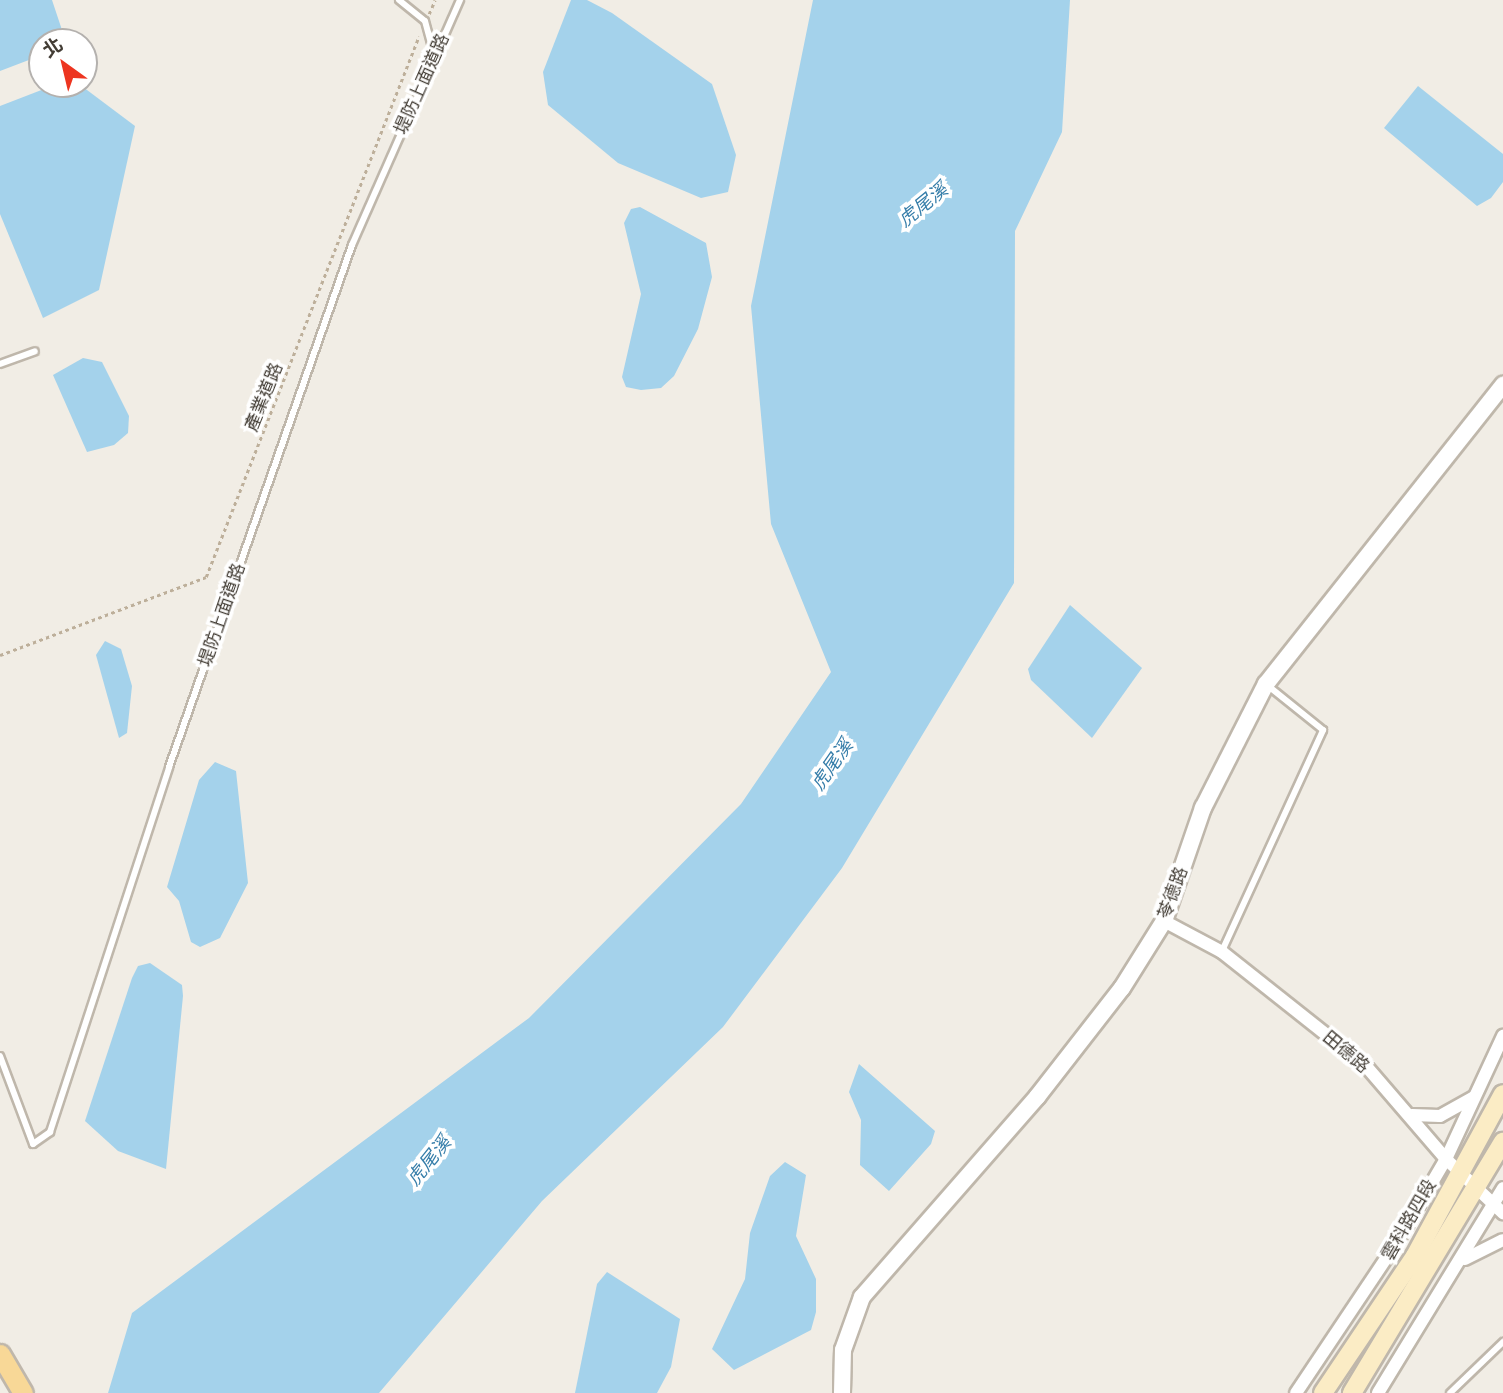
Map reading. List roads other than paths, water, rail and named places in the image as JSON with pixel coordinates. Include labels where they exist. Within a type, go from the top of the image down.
[{"type":"main road","name":"雲科路四段","points":[[1323,1393],[1462,1172],[1503,1094]]},
{"type":"main road","points":[[1352,1393],[1503,1142]]},
{"type":"main road","points":[[0,1353],[23,1393]]},
{"type":"street","name":"苓德路","points":[[842,1393],[843,1350],[862,1297],[1037,1097],[1122,988],[1164,921],[1203,808],[1266,684],[1503,385]]},
{"type":"street","name":"田德路","points":[[1164,921],[1222,952],[1366,1066],[1412,1115],[1446,1159],[1478,1185],[1499,1208]]},
{"type":"street","name":"雲科路四段","points":[[1296,1393],[1446,1159],[1503,1036]]},
{"type":"street","points":[[1412,1115],[1440,1116],[1474,1097]]},
{"type":"street","points":[[1378,1393],[1499,1208],[1503,1188]]},
{"type":"street","points":[[1464,1259],[1503,1240]]},
{"type":"lane","points":[[399,0],[425,21],[434,54]]},
{"type":"lane","name":"堤防上面道路","points":[[0,1056],[33,1144],[50,1132],[347,258],[434,54],[460,0]]},
{"type":"lane","points":[[0,364],[35,351]]},
{"type":"lane","points":[[1222,952],[1323,730],[1266,684]]},
{"type":"lane","points":[[1450,1393],[1503,1342]]},
{"type":"water","points":[[0,0],[52,0],[61,28],[28,28],[28,60],[0,71]]},
{"type":"water","points":[[571,0],[587,0],[612,13],[712,84],[736,155],[728,192],[701,198],[618,163],[548,105],[543,72]]},
{"type":"water","name":"虎尾溪","points":[[813,0],[1070,0],[1062,132],[1015,231],[1014,583],[842,868],[723,1027],[542,1201],[379,1393],[108,1393],[132,1313],[529,1018],[741,804],[831,672],[771,524],[751,306]]},
{"type":"water","points":[[1418,86],[1503,154],[1503,182],[1491,198],[1477,206],[1384,128]]},
{"type":"water","points":[[28,95],[28,98],[98,98],[135,126],[99,290],[43,318],[0,214],[0,106]]},
{"type":"water","points":[[640,207],[706,243],[712,277],[698,329],[674,376],[661,388],[641,390],[626,387],[622,377],[641,294],[624,223],[631,209]]},
{"type":"water","points":[[83,358],[102,362],[129,416],[128,433],[114,445],[87,452],[53,375]]},
{"type":"water","points":[[1070,605],[1142,668],[1092,738],[1031,680],[1028,669]]},
{"type":"water","points":[[105,641],[121,649],[132,686],[127,733],[119,738],[96,655]]},
{"type":"water","points":[[215,762],[236,771],[248,883],[220,938],[200,947],[191,942],[179,901],[167,887],[199,780]]},
{"type":"water","points":[[150,963],[182,985],[183,996],[166,1169],[118,1151],[85,1121],[132,978],[138,966]]},
{"type":"water","points":[[859,1064],[935,1131],[931,1144],[889,1191],[860,1165],[861,1120],[849,1092]]},
{"type":"water","points":[[785,1162],[806,1175],[796,1236],[816,1279],[816,1312],[811,1330],[734,1370],[712,1349],[745,1279],[750,1233],[770,1176]]},
{"type":"water","points":[[607,1272],[680,1319],[671,1367],[657,1393],[575,1393],[597,1284]]}]
